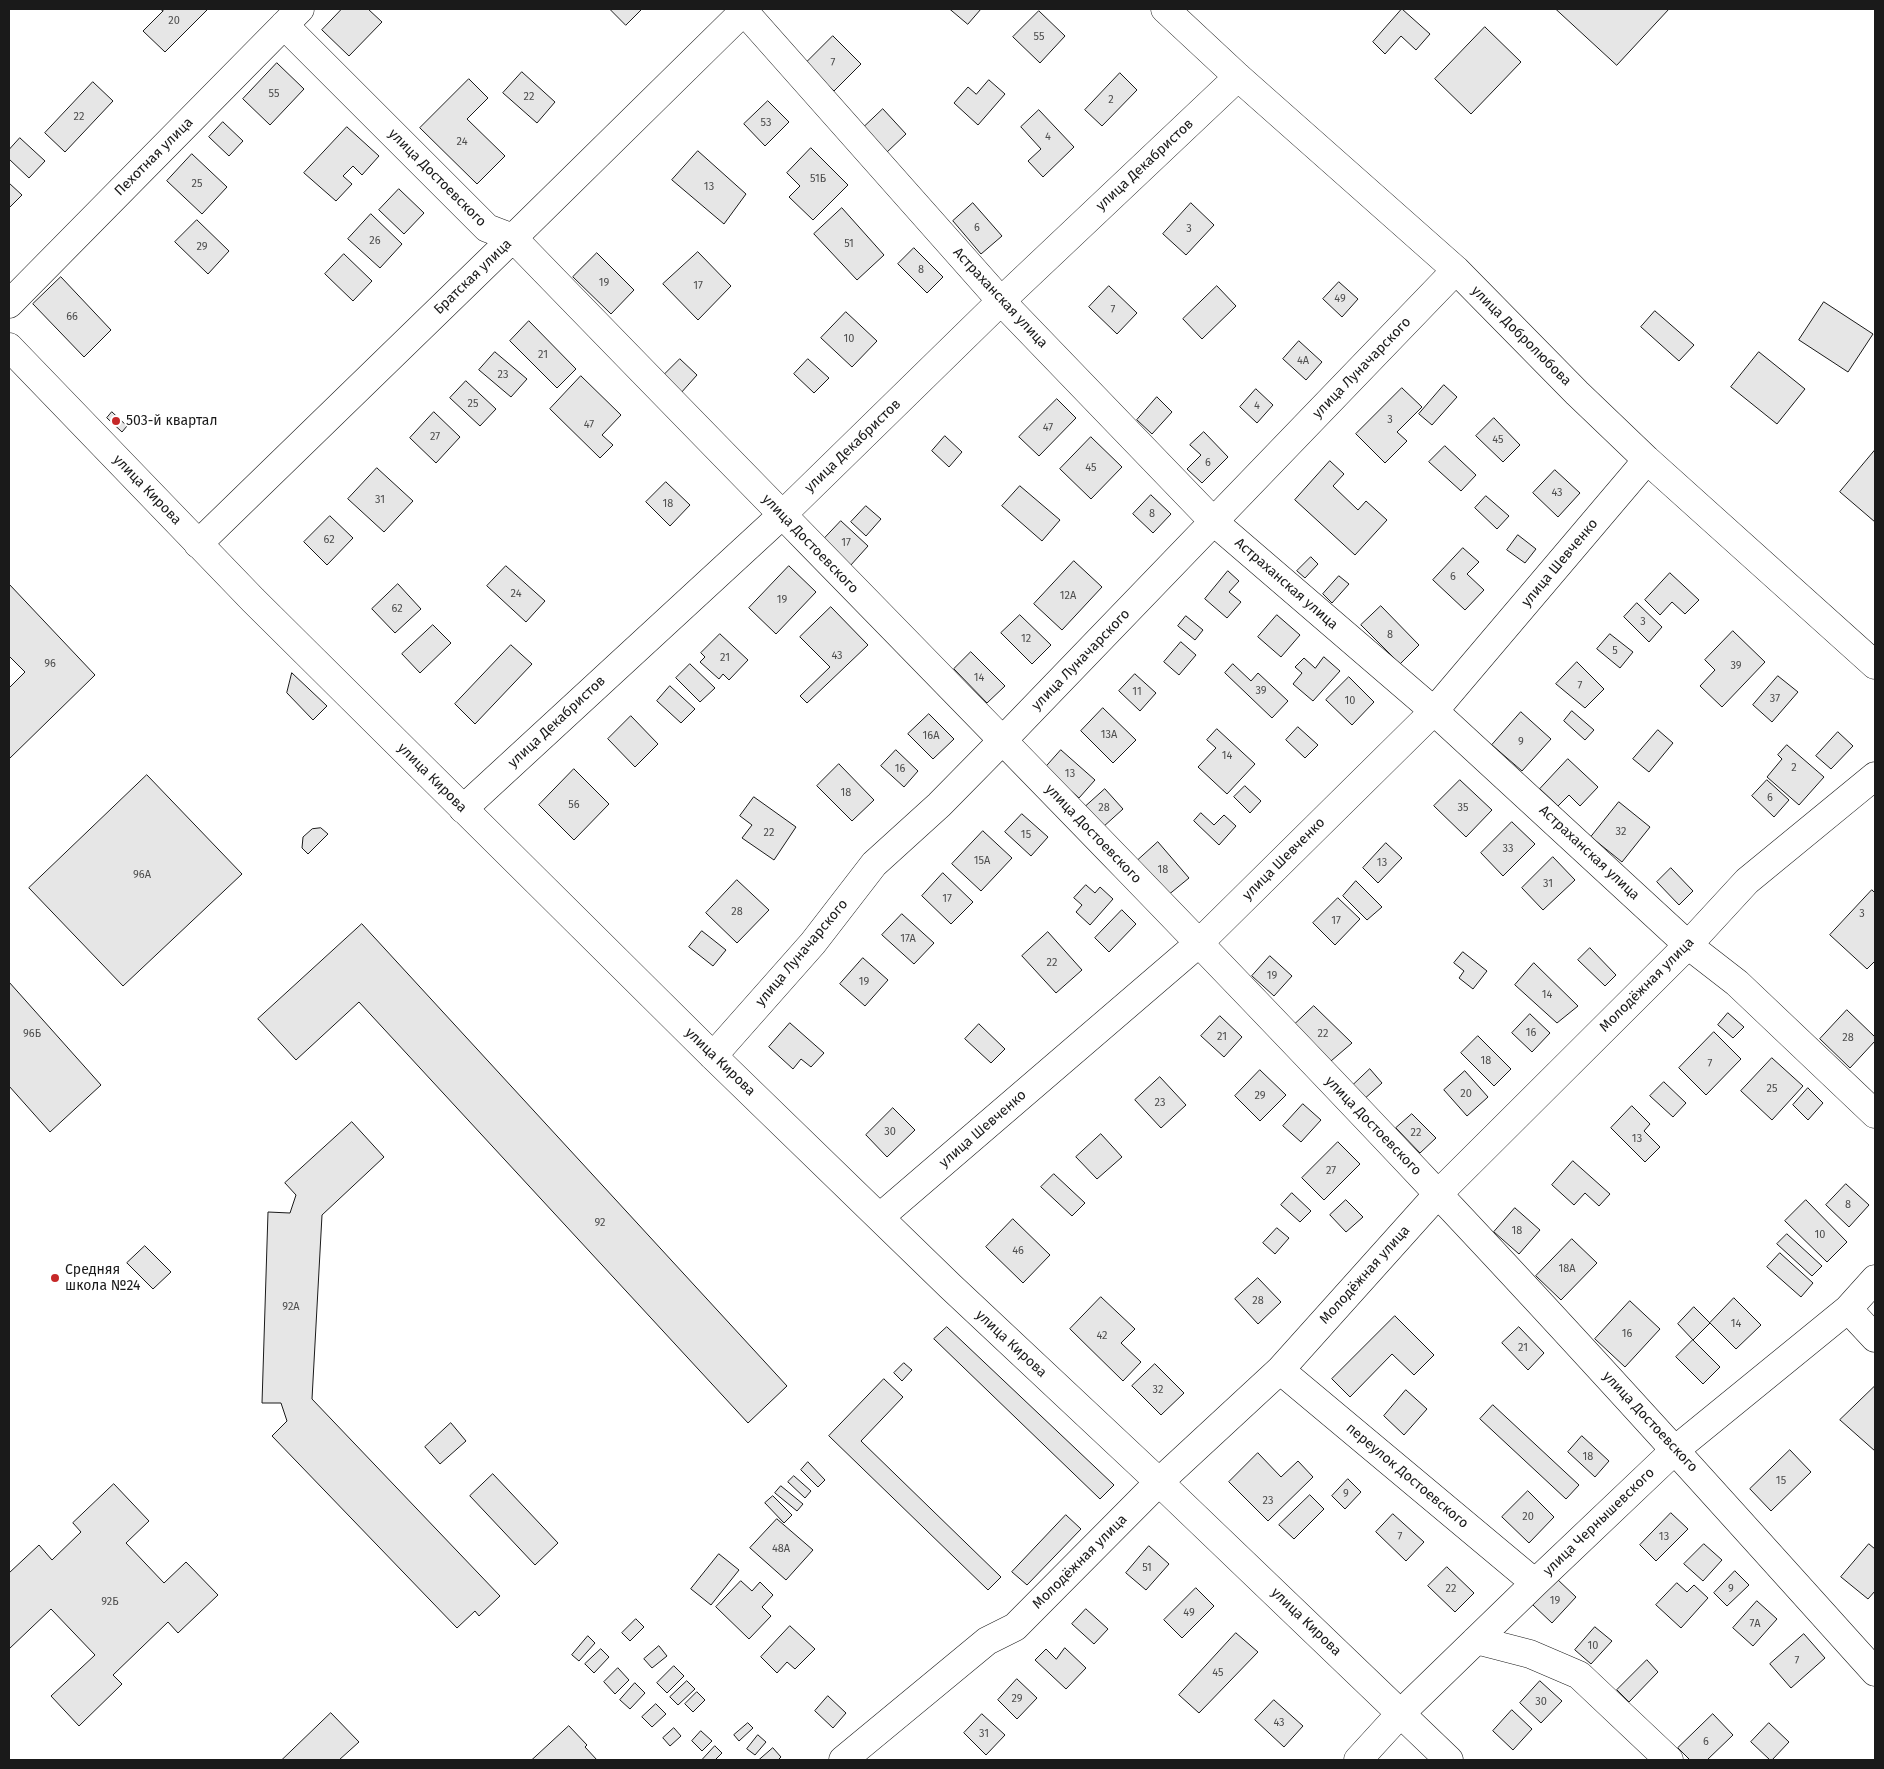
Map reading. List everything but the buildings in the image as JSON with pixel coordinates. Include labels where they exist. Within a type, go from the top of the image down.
[{"type":"street","name":"Братская улица","points":[[198,544],[513,238],[744,9]]},
{"type":"street","name":"Астраханская улица","points":[[744,9],[1001,301],[1214,522],[1434,711],[1688,945],[1737,983],[1875,1114]]},
{"type":"street","name":"улица Добролюбова","points":[[1165,9],[1238,77],[1456,270],[1577,393],[1647,460],[1875,665]]},
{"type":"street","name":"улица Достоевского","points":[[292,17],[487,228],[513,238],[1003,740],[1438,1194],[1675,1450],[1875,1672]]},
{"type":"street","name":"Пехотная улица","points":[[9,304],[292,17]]},
{"type":"street","name":"улица Декабристов","points":[[463,809],[782,515],[1001,301],[1238,77]]},
{"type":"street","name":"улица Луначарского","points":[[713,1056],[814,943],[874,864],[938,805],[1003,740],[1456,270]]},
{"type":"street","name":"улица Кирова","points":[[9,347],[198,544],[713,1056],[950,1286],[1159,1482],[1449,1760]]},
{"type":"street","name":"улица Шевченко","points":[[880,1217],[1198,944],[1434,711],[1647,460]]},
{"type":"street","name":"Молодёжная улица","points":[[843,1760],[987,1641],[1016,1628],[1159,1482],[1280,1370],[1438,1194],[1688,945],[1747,881],[1875,776]]},
{"type":"street","name":"улица Чернышевского","points":[[1358,1760],[1401,1713],[1675,1450],[1848,1309],[1875,1279]]},
{"type":"street","points":[[1848,1309],[1875,1338]]},
{"type":"street","name":"переулок Достоевского","points":[[1280,1370],[1535,1583]]},
{"type":"street","points":[[1476,1640],[1530,1654],[1579,1675],[1669,1760]]},
{"type":"place","name":"503-й квартал","points":[[116,421]]},
{"type":"place","name":"Средняя школа №24","points":[[55,1278]]}]
